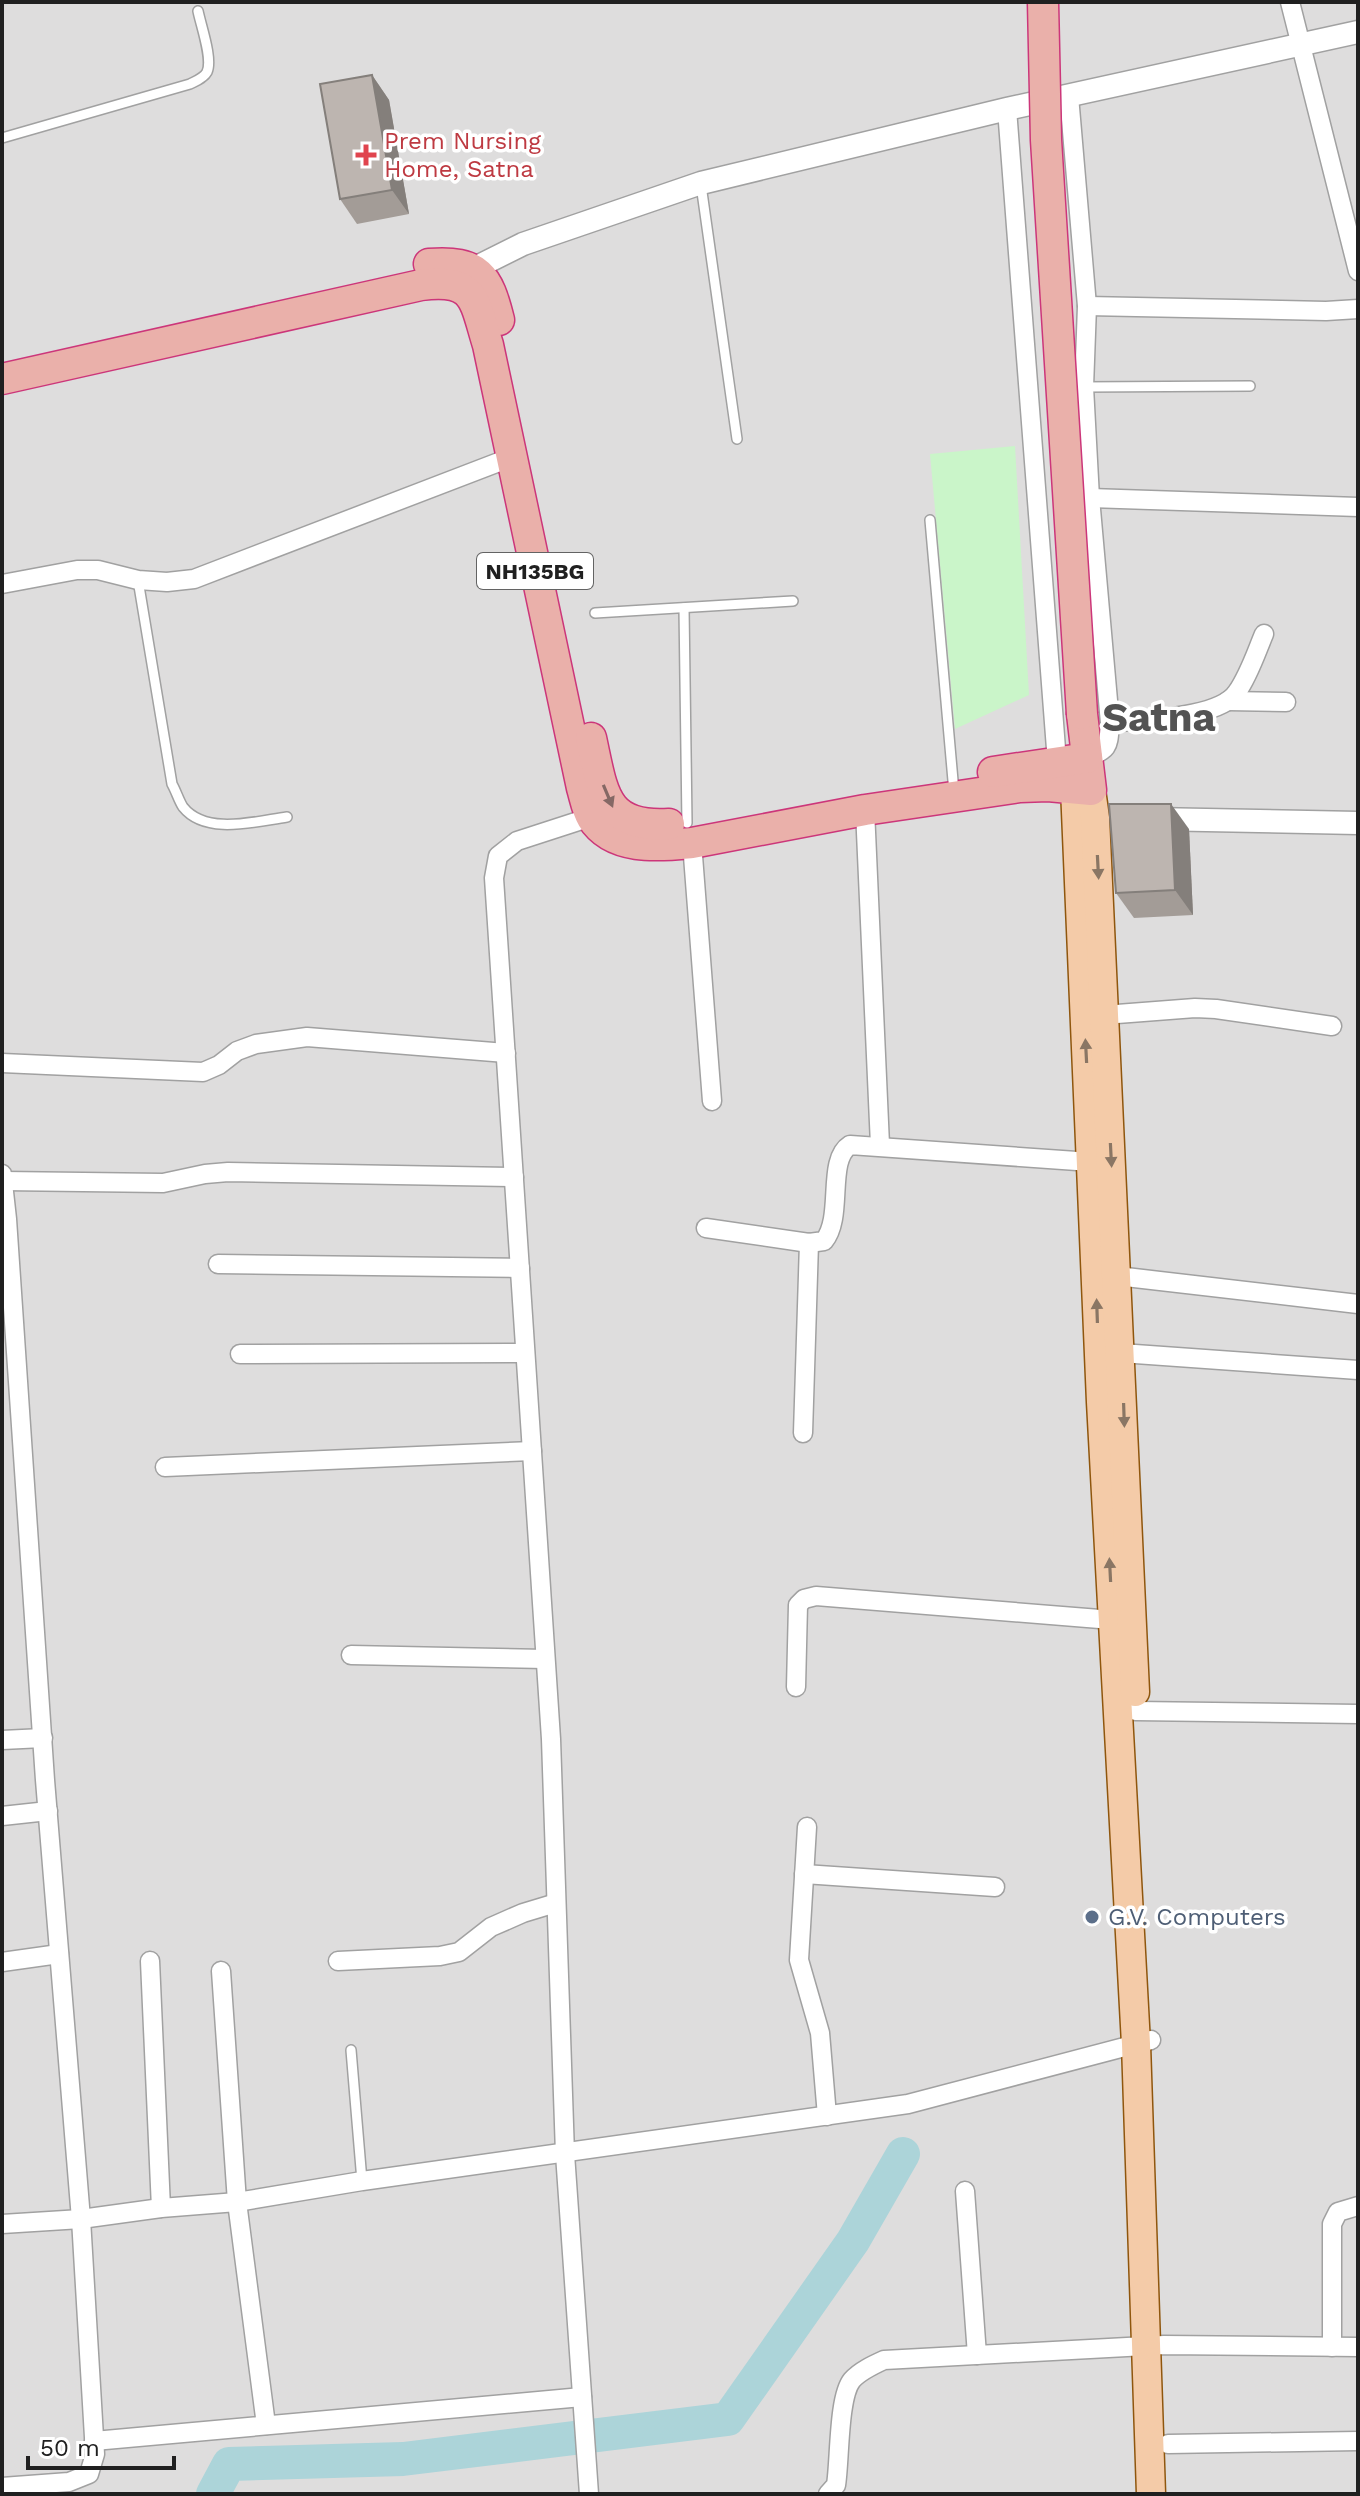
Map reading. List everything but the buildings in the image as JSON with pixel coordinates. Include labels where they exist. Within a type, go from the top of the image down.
[{"type":"highway","points":[[1043,2],[1046,140],[1092,722],[1090,789]]},
{"type":"highway","points":[[2,361],[418,265],[458,265],[473,269]]},
{"type":"highway","name":"NH135BG","points":[[473,269],[485,278],[493,296],[604,787],[613,808],[622,818],[640,825],[690,833],[865,810],[954,788]]},
{"type":"highway","name":"NH135BG","points":[[2,379],[421,285],[454,284],[466,290],[475,302],[488,345],[582,788],[591,817],[604,832],[623,842],[665,845],[690,833],[954,788],[1090,789]]},
{"type":"main road","points":[[1090,789],[1121,1353],[1135,1711],[1155,2346],[1151,2494]]},
{"type":"main road","points":[[1090,789],[1091,1162],[1112,1620],[1144,2042]]},
{"type":"main road","points":[[1155,2346],[1168,2444],[1169,2494]]},
{"type":"street","points":[[1290,2],[1358,271]]},
{"type":"street","points":[[473,269],[523,244],[701,183],[1007,109],[1358,32]]},
{"type":"street","points":[[1069,96],[1087,306],[1084,387],[1090,498],[1092,722],[1201,712],[1228,701],[1237,693],[1264,634]]},
{"type":"street","points":[[1007,109],[1090,789],[1358,823]]},
{"type":"street","points":[[1087,306],[1358,309]]},
{"type":"street","points":[[2,584],[77,570],[98,570],[138,580],[167,582],[194,579],[512,457]]},
{"type":"street","points":[[1090,498],[1358,507]]},
{"type":"street","points":[[1228,701],[1286,702]]},
{"type":"street","points":[[865,810],[880,1145]]},
{"type":"street","points":[[589,2494],[565,2154],[545,1659],[494,878],[498,856],[517,841],[591,817]]},
{"type":"street","points":[[690,833],[712,1101]]},
{"type":"street","points":[[1104,1015],[1216,1009],[1332,1026]]},
{"type":"street","points":[[2,1063],[203,1072],[219,1065],[237,1051],[256,1044],[307,1037],[506,1053]]},
{"type":"street","points":[[706,1228],[809,1243],[824,1241],[831,1233],[839,1158],[844,1148],[859,1144],[1091,1162]]},
{"type":"street","points":[[3,1181],[163,1183],[228,1172],[514,1177]]},
{"type":"street","points":[[2,1174],[81,2219],[95,2454],[89,2474],[69,2482],[31,2490],[2,2487]]},
{"type":"street","points":[[803,1433],[809,1243]]},
{"type":"street","points":[[218,1264],[520,1268]]},
{"type":"street","points":[[1117,1276],[1358,1304]]},
{"type":"street","points":[[240,1354],[525,1353]]},
{"type":"street","points":[[1121,1353],[1358,1370]]},
{"type":"street","points":[[165,1467],[532,1451]]},
{"type":"street","points":[[796,1687],[798,1605],[804,1599],[816,1596],[1112,1620]]},
{"type":"street","points":[[351,1655],[545,1659]]},
{"type":"street","points":[[1135,1711],[1358,1714]]},
{"type":"street","points":[[2,1740],[43,1738]]},
{"type":"street","points":[[2,1816],[48,1811]]},
{"type":"street","points":[[807,1827],[799,1960],[820,2033],[827,2116]]},
{"type":"street","points":[[804,1874],[995,1887]]},
{"type":"street","points":[[338,1961],[440,1956],[459,1952],[491,1927],[556,1903]]},
{"type":"street","points":[[2,1962],[59,1954]]},
{"type":"street","points":[[150,1961],[161,2208]]},
{"type":"street","points":[[221,1971],[237,2202],[266,2425]]},
{"type":"street","points":[[2,2224],[237,2202],[362,2181],[908,2104],[1144,2042]]},
{"type":"street","points":[[965,2191],[977,2355]]},
{"type":"street","points":[[1332,2347],[1332,2224],[1338,2212],[1358,2206]]},
{"type":"street","points":[[828,2494],[836,2485],[844,2397],[851,2381],[884,2360],[1155,2346],[1358,2347]]},
{"type":"street","points":[[94,2441],[266,2425],[583,2404]]},
{"type":"street","points":[[1168,2444],[1358,2441]]},
{"type":"lane","points":[[2,138],[190,84],[202,77],[208,70],[209,60],[198,11]]},
{"type":"lane","points":[[701,183],[737,439]]},
{"type":"lane","points":[[1084,387],[1250,386]]},
{"type":"lane","points":[[930,520],[954,788]]},
{"type":"lane","points":[[138,580],[172,784],[184,808],[201,820],[225,824],[287,817]]},
{"type":"lane","points":[[595,613],[793,601]]},
{"type":"lane","points":[[684,608],[690,833]]},
{"type":"lane","points":[[351,2050],[362,2181]]},
{"type":"shaded area","name":"Satna","points":[[2,2],[1358,2],[1358,2494],[2,2494]]},
{"type":"green space","points":[[1015,446],[1029,695],[955,729],[930,454]]},
{"type":"waterway","points":[[213,2494],[229,2464],[403,2459],[728,2419],[853,2241],[903,2154]]},
{"type":"place","name":"Prem Nursing Home, Satna","points":[[366,155]]},
{"type":"place","name":"G.V. Computers","points":[[1092,1917]]},
{"type":"district","name":"Satna","points":[[1159,717]]}]
